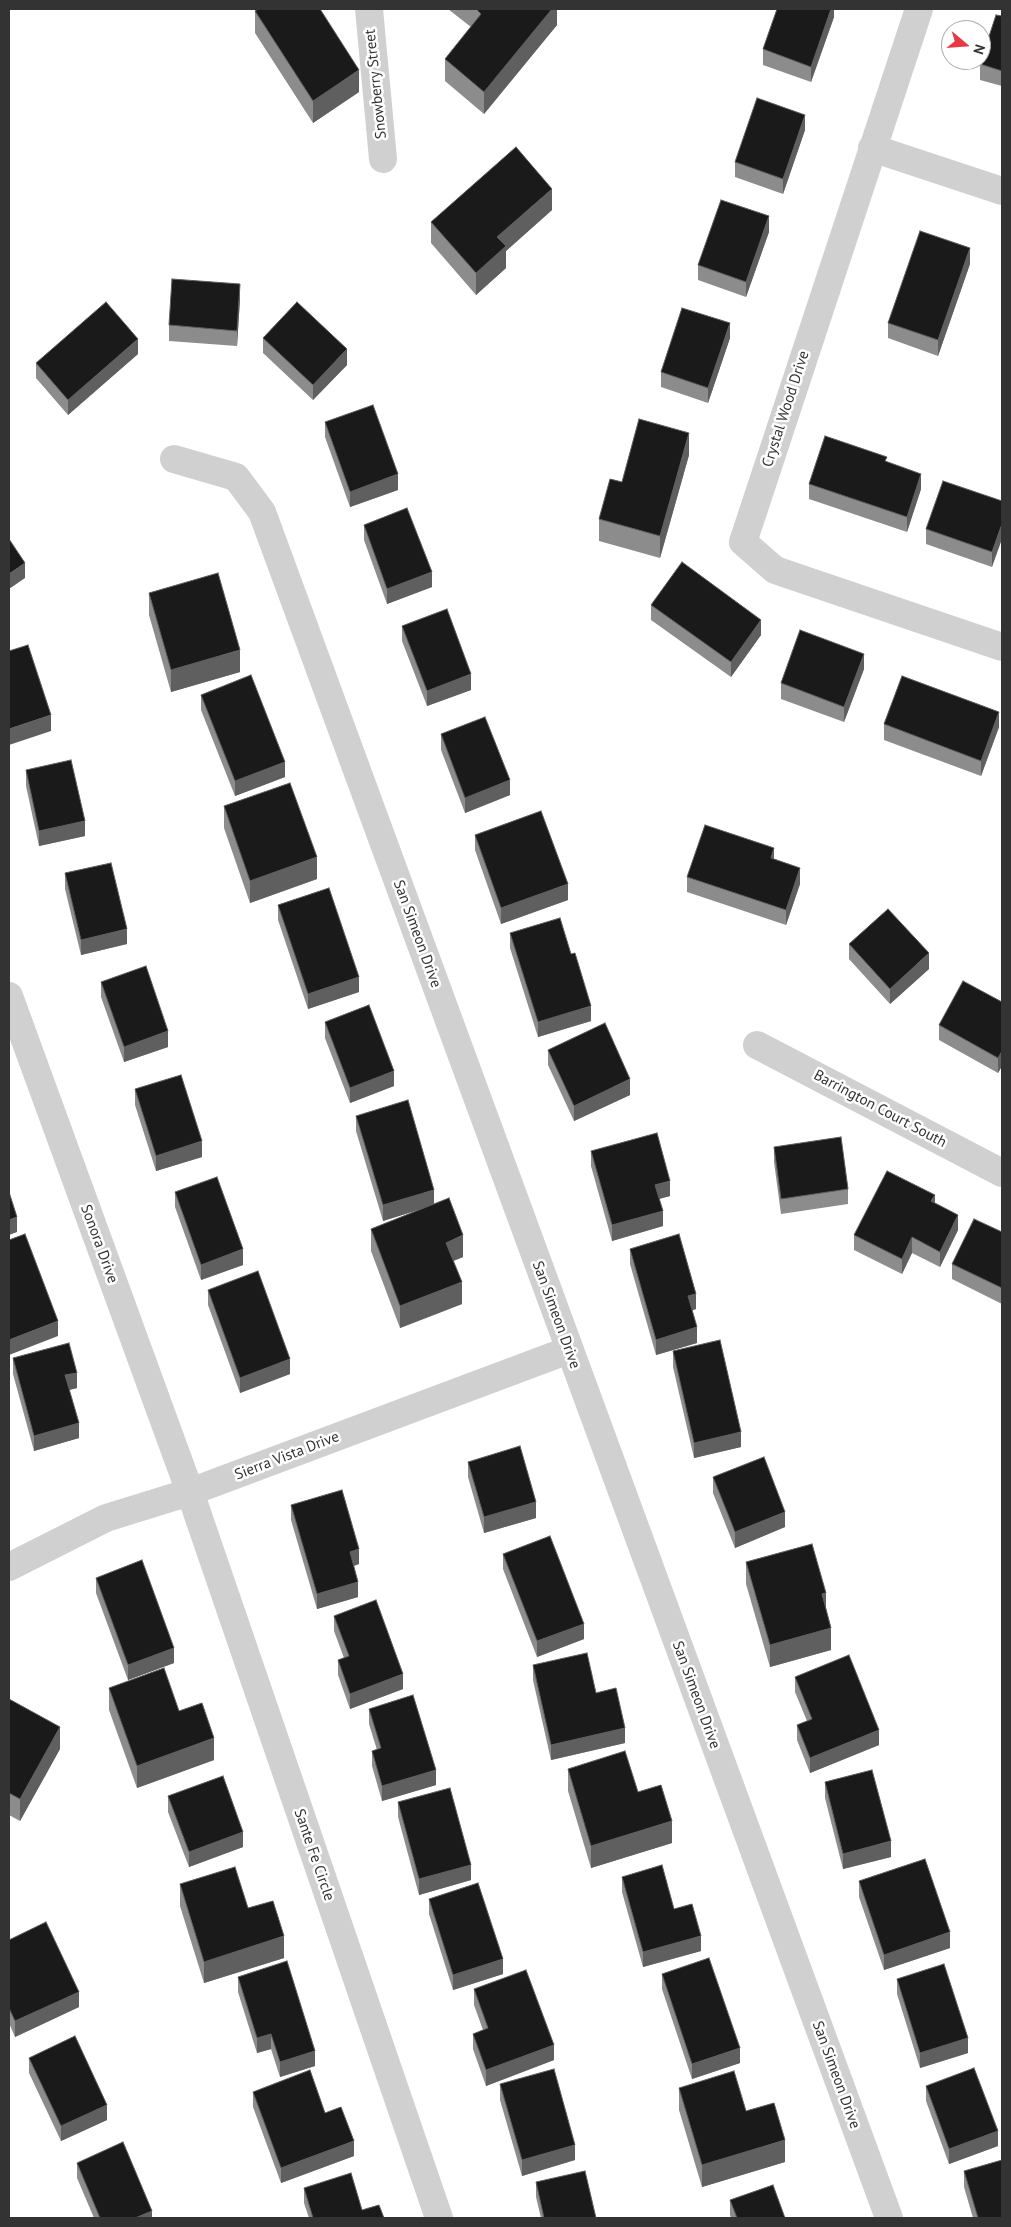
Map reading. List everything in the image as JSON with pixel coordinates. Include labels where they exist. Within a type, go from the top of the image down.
[{"type":"street","name":"Snowberry Street","points":[[369,9],[383,159]]},
{"type":"street","name":"Crystal Wood Drive","points":[[918,9],[743,542],[775,570],[1002,647]]},
{"type":"street","points":[[872,148],[1002,191]]},
{"type":"street","name":"San Simeon Drive","points":[[174,458],[236,477],[262,512],[889,2218]]},
{"type":"street","name":"Sonora Drive","points":[[9,996],[190,1492]]},
{"type":"street","name":"Barrington Court South","points":[[757,1045],[1002,1173]]},
{"type":"street","name":"Sierra Vista Drive","points":[[9,1567],[106,1518],[190,1492],[569,1350]]},
{"type":"street","name":"Sante Fe Circle","points":[[190,1492],[439,2218]]},
{"type":"building","points":[[258,9],[320,9],[359,70],[313,101],[255,11]]},
{"type":"building","points":[[476,9],[552,9],[484,92],[445,59],[481,14]]},
{"type":"building","points":[[777,9],[831,9],[811,67],[763,49]]},
{"type":"building","points":[[996,15],[1002,16],[1002,71],[991,68],[991,30]]},
{"type":"building","points":[[757,98],[805,115],[783,179],[735,162]]},
{"type":"building","points":[[516,147],[552,189],[497,237],[506,246],[476,273],[431,222]]},
{"type":"building","points":[[721,200],[769,216],[746,282],[698,265]]},
{"type":"building","points":[[920,231],[970,248],[938,340],[888,323]]},
{"type":"building","points":[[172,279],[240,284],[237,331],[169,325]]},
{"type":"building","points":[[106,302],[138,339],[68,400],[36,363]]},
{"type":"building","points":[[297,302],[347,349],[313,385],[263,338]]},
{"type":"building","points":[[682,308],[730,323],[708,388],[661,372]]},
{"type":"building","points":[[373,405],[398,474],[350,492],[325,422]]},
{"type":"building","points":[[639,419],[689,433],[660,536],[599,519],[610,479],[622,482]]},
{"type":"building","points":[[825,436],[887,457],[885,461],[921,474],[907,517],[809,484]]},
{"type":"building","points":[[943,481],[1002,501],[1002,524],[992,552],[926,529]]},
{"type":"building","points":[[407,508],[432,572],[387,589],[364,525]]},
{"type":"building","points":[[9,539],[25,563],[9,574]]},
{"type":"building","points":[[682,562],[761,620],[731,662],[651,605]]},
{"type":"building","points":[[218,573],[240,650],[171,670],[149,593]]},
{"type":"building","points":[[447,609],[471,674],[427,691],[402,626]]},
{"type":"building","points":[[800,630],[864,654],[844,707],[781,683]]},
{"type":"building","points":[[28,645],[51,715],[9,729],[9,651]]},
{"type":"building","points":[[251,675],[285,762],[235,781],[201,695]]},
{"type":"building","points":[[902,676],[999,712],[981,761],[884,724]]},
{"type":"building","points":[[485,717],[510,780],[465,798],[441,734]]},
{"type":"building","points":[[71,760],[85,821],[39,831],[26,770]]},
{"type":"building","points":[[290,783],[317,857],[250,881],[224,806]]},
{"type":"building","points":[[541,811],[568,884],[501,908],[475,835]]},
{"type":"building","points":[[705,825],[774,848],[771,858],[800,868],[786,910],[687,877]]},
{"type":"building","points":[[111,863],[127,929],[81,940],[65,873]]},
{"type":"building","points":[[329,888],[359,977],[308,994],[278,905]]},
{"type":"building","points":[[888,909],[929,953],[890,989],[849,944]]},
{"type":"building","points":[[560,918],[571,954],[575,953],[591,1006],[538,1022],[510,933]]},
{"type":"building","points":[[146,966],[168,1031],[124,1047],[101,982]]},
{"type":"building","points":[[963,981],[1002,1002],[1002,1051],[998,1058],[939,1025]]},
{"type":"building","points":[[369,1005],[394,1071],[350,1088],[325,1022]]},
{"type":"building","points":[[605,1023],[630,1079],[574,1106],[548,1050]]},
{"type":"building","points":[[181,1075],[202,1141],[156,1156],[135,1089]]},
{"type":"building","points":[[408,1100],[434,1190],[383,1205],[356,1116]]},
{"type":"building","points":[[657,1133],[670,1181],[655,1185],[663,1211],[612,1225],[591,1151]]},
{"type":"building","points":[[841,1137],[848,1189],[781,1199],[774,1147]]},
{"type":"building","points":[[887,1171],[935,1195],[931,1201],[958,1215],[940,1252],[912,1237],[902,1259],[854,1235]]},
{"type":"building","points":[[217,1177],[243,1249],[201,1265],[175,1192]]},
{"type":"building","points":[[9,1192],[17,1217],[9,1220]]},
{"type":"building","points":[[449,1198],[463,1235],[446,1243],[462,1282],[400,1306],[371,1229]]},
{"type":"building","points":[[974,1219],[1002,1232],[1002,1288],[952,1264]]},
{"type":"building","points":[[25,1234],[58,1321],[9,1340],[9,1240]]},
{"type":"building","points":[[679,1234],[696,1294],[688,1296],[697,1327],[656,1340],[630,1249]]},
{"type":"building","points":[[258,1271],[290,1359],[240,1378],[208,1290]]},
{"type":"building","points":[[720,1340],[741,1432],[694,1443],[673,1351]]},
{"type":"building","points":[[69,1343],[77,1373],[65,1375],[79,1423],[34,1436],[13,1358]]},
{"type":"building","points":[[520,1446],[536,1502],[484,1517],[468,1462]]},
{"type":"building","points":[[764,1457],[785,1512],[735,1532],[713,1477]]},
{"type":"building","points":[[342,1490],[359,1549],[350,1552],[358,1582],[317,1594],[291,1505]]},
{"type":"building","points":[[550,1536],[584,1624],[537,1641],[503,1554]]},
{"type":"building","points":[[812,1544],[826,1593],[822,1594],[831,1628],[770,1645],[746,1562]]},
{"type":"building","points":[[142,1560],[174,1648],[128,1665],[96,1578]]},
{"type":"building","points":[[376,1600],[403,1674],[350,1694],[338,1660],[349,1656],[334,1616]]},
{"type":"building","points":[[587,1653],[596,1693],[616,1688],[625,1728],[551,1745],[533,1665]]},
{"type":"building","points":[[849,1655],[879,1730],[810,1758],[797,1725],[812,1719],[795,1677]]},
{"type":"building","points":[[164,1668],[179,1711],[202,1703],[214,1738],[137,1766],[109,1688]]},
{"type":"building","points":[[413,1695],[436,1770],[382,1786],[372,1751],[381,1748],[369,1709]]},
{"type":"building","points":[[9,1699],[60,1727],[20,1799],[9,1793]]},
{"type":"building","points":[[625,1751],[638,1792],[661,1785],[672,1821],[591,1846],[568,1769]]},
{"type":"building","points":[[872,1770],[891,1841],[843,1854],[825,1782]]},
{"type":"building","points":[[223,1776],[243,1832],[189,1852],[168,1796]]},
{"type":"building","points":[[450,1788],[471,1865],[419,1879],[398,1802]]},
{"type":"building","points":[[925,1859],[950,1932],[884,1955],[859,1881]]},
{"type":"building","points":[[662,1865],[674,1909],[692,1904],[701,1936],[643,1952],[622,1877]]},
{"type":"building","points":[[235,1867],[248,1908],[273,1901],[284,1936],[204,1962],[180,1884]]},
{"type":"building","points":[[478,1883],[503,1959],[453,1975],[429,1899]]},
{"type":"building","points":[[46,1922],[79,1992],[15,2021],[9,2008],[9,1940]]},
{"type":"building","points":[[709,1958],[740,2048],[692,2064],[662,1974]]},
{"type":"building","points":[[287,1961],[315,2051],[280,2062],[271,2034],[257,2038],[238,1977]]},
{"type":"building","points":[[944,1964],[968,2038],[920,2053],[897,1979]]},
{"type":"building","points":[[526,1970],[554,2045],[486,2070],[473,2034],[488,2028],[474,1989]]},
{"type":"building","points":[[75,2036],[107,2105],[61,2126],[29,2058]]},
{"type":"building","points":[[974,2068],[998,2131],[949,2149],[926,2086]]},
{"type":"building","points":[[554,2069],[575,2145],[522,2160],[500,2084]]},
{"type":"building","points":[[310,2070],[325,2113],[341,2107],[354,2141],[281,2168],[253,2092]]},
{"type":"building","points":[[734,2071],[746,2111],[774,2103],[785,2140],[702,2165],[679,2088]]},
{"type":"building","points":[[123,2142],[152,2211],[135,2218],[100,2218],[77,2163]]},
{"type":"building","points":[[1002,2160],[1002,2218],[978,2218],[964,2171]]},
{"type":"building","points":[[585,2171],[596,2218],[544,2218],[536,2182]]},
{"type":"building","points":[[351,2173],[362,2210],[379,2205],[384,2218],[313,2218],[304,2188]]},
{"type":"building","points":[[773,2185],[785,2218],[737,2218],[730,2200]]}]
